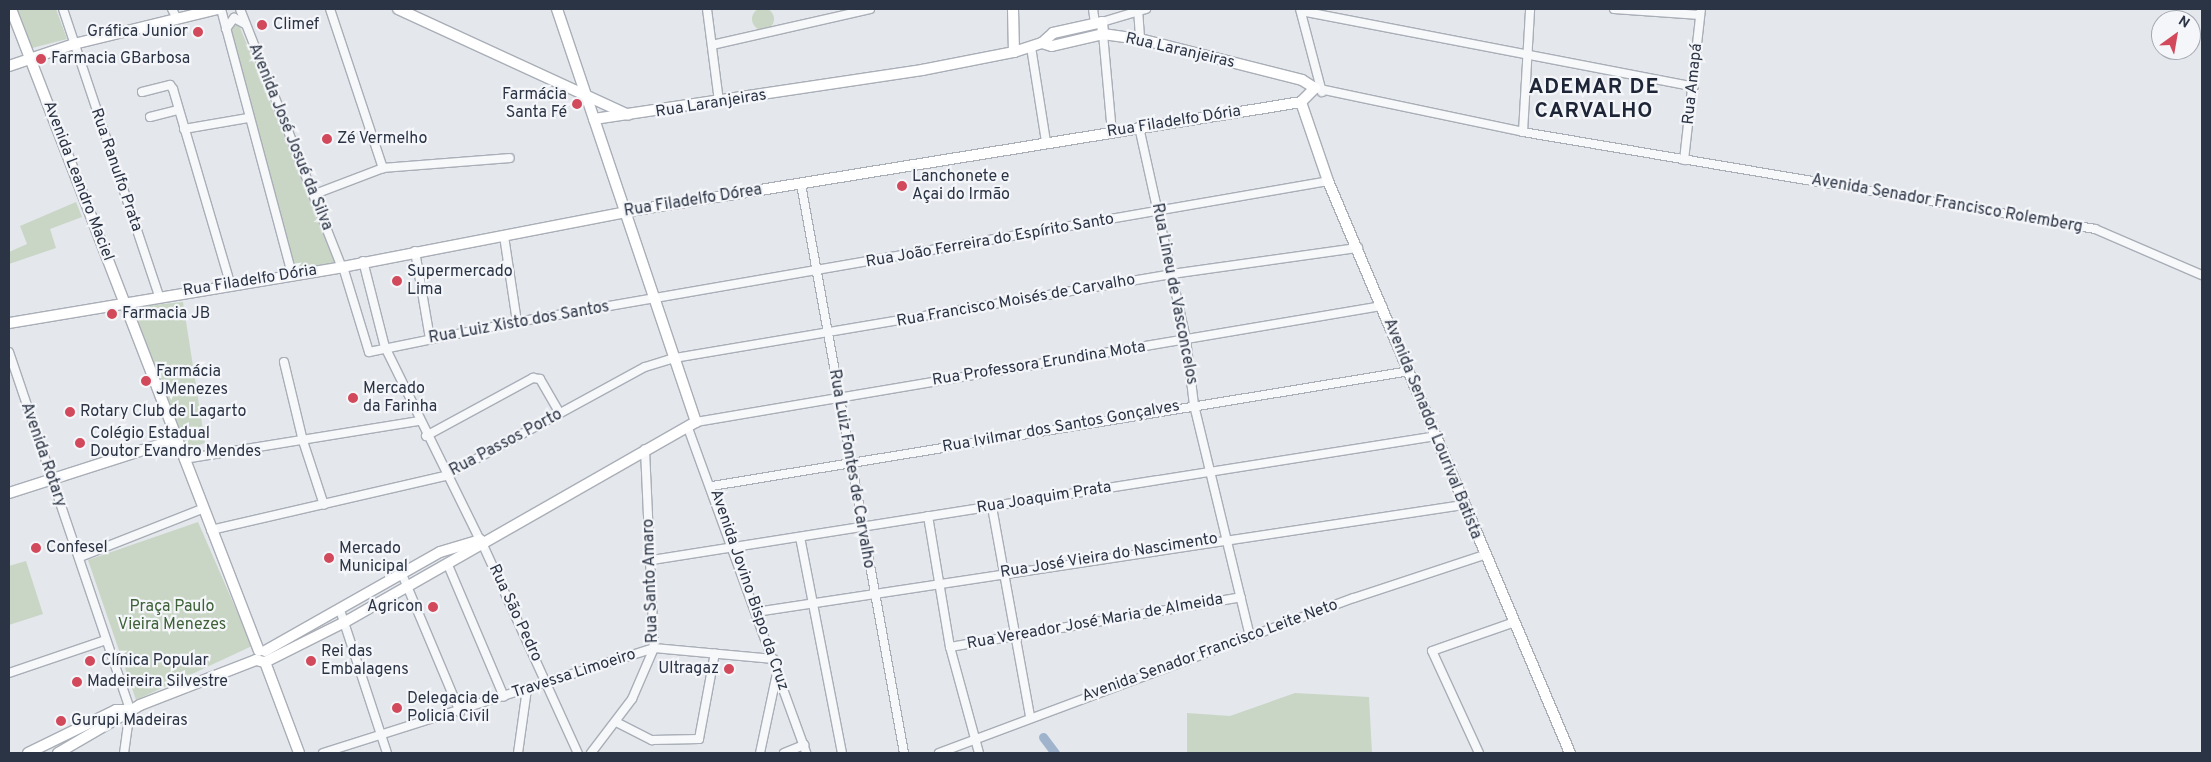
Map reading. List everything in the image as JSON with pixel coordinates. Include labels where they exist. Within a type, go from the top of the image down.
[{"type":"street","name":"Avenida Leandro Maciel","points":[[11,9],[177,439]]},
{"type":"street","name":"Rua Ranulfo Prata","points":[[63,9],[159,296]]},
{"type":"street","points":[[9,66],[174,13],[220,9]]},
{"type":"street","name":"Avenida José Josué da Silva","points":[[220,9],[248,118],[292,274]]},
{"type":"street","name":"Avenida José Josué da Silva","points":[[240,9],[315,194],[342,266],[370,352],[385,347]]},
{"type":"street","points":[[330,9],[383,168]]},
{"type":"street","points":[[398,9],[631,116]]},
{"type":"street","name":"Avenida Jovino Bispo da Cruz","points":[[557,9],[652,299],[675,358],[692,425],[712,486],[805,749]]},
{"type":"street","points":[[707,9],[719,102]]},
{"type":"street","points":[[712,45],[870,9]]},
{"type":"street","points":[[1013,9],[1014,52]]},
{"type":"street","points":[[1093,9],[1103,34],[1112,132]]},
{"type":"street","points":[[1523,132],[1530,9]]},
{"type":"street","points":[[1614,9],[1700,12]]},
{"type":"street","points":[[1098,23],[1141,10],[1140,39]]},
{"type":"street","points":[[1301,102],[1318,90],[1300,10],[1528,53],[1694,87]]},
{"type":"street","name":"Rua Amapá","points":[[1684,160],[1694,87],[1700,12]]},
{"type":"street","points":[[226,32],[231,19],[241,20],[246,26]]},
{"type":"street","name":"Rua Laranjeiras","points":[[594,119],[631,116],[719,102],[1014,52],[1042,43],[1052,33],[1098,23]]},
{"type":"street","name":"Rua Laranjeiras","points":[[1042,43],[1052,46],[1103,34],[1140,39],[1302,80],[1318,90]]},
{"type":"street","points":[[1031,47],[1046,142]]},
{"type":"street","points":[[142,92],[171,86],[230,283]]},
{"type":"street","name":"Avenida Senador Francisco Rolemberg","points":[[1318,90],[1523,132],[2095,229],[2202,275]]},
{"type":"street","name":"Rua Filadelfo Dória","points":[[1046,142],[1301,102]]},
{"type":"street","name":"Avenida Senador Lourival Batista","points":[[1301,102],[1328,181],[1410,371],[1484,555],[1570,753]]},
{"type":"street","points":[[150,117],[178,110]]},
{"type":"street","points":[[184,129],[248,118]]},
{"type":"street","name":"Rua Lineu de Vasconcelos","points":[[1140,126],[1186,339],[1194,405],[1228,537],[1250,636]]},
{"type":"street","name":"Rua Filadelfo Dórea","points":[[342,266],[625,212],[1046,142]]},
{"type":"street","points":[[315,194],[383,168],[510,158]]},
{"type":"street","name":"Rua João Ferreira do Espírito Santo","points":[[652,299],[816,272],[1328,181]]},
{"type":"street","name":"Rua Luiz Fontes de Carvalho","points":[[801,184],[871,592],[904,753]]},
{"type":"street","points":[[504,236],[517,322]]},
{"type":"street","name":"Rua Francisco Moisés de Carvalho","points":[[675,358],[827,334],[1172,274],[1358,248]]},
{"type":"street","points":[[415,251],[430,339]]},
{"type":"street","name":"Rua São Pedro","points":[[362,261],[385,347],[445,476],[482,543],[578,753]]},
{"type":"street","name":"Rua Filadelfo Dória","points":[[9,323],[230,283],[342,266]]},
{"type":"street","name":"Rua Luiz Xisto dos Santos","points":[[385,347],[652,299]]},
{"type":"street","name":"Rua Professora Erundina Mota","points":[[692,425],[839,397],[1382,306]]},
{"type":"street","name":"Avenida Rotary","points":[[9,352],[51,479],[80,557]]},
{"type":"street","name":"Rua Passos Porto","points":[[211,530],[445,476],[645,367],[675,358]]},
{"type":"street","points":[[284,362],[302,441],[324,505]]},
{"type":"street","name":"Rua Ivilmar dos Santos Gonçalves","points":[[712,486],[1194,405],[1410,371]]},
{"type":"street","points":[[426,436],[533,378],[540,378],[560,413]]},
{"type":"street","points":[[184,459],[418,421]]},
{"type":"street","points":[[28,753],[116,710],[130,710],[345,622],[468,554],[482,543],[645,449],[692,425]]},
{"type":"street","name":"Rua Joaquim Prata","points":[[652,560],[1437,436]]},
{"type":"street","points":[[9,493],[177,439],[202,509],[299,753]]},
{"type":"street","name":"Rua Santo Amaro","points":[[591,753],[618,723],[643,682],[654,648],[652,560],[645,449]]},
{"type":"street","name":"Rua José Vieira do Nascimento","points":[[756,612],[871,592],[1228,537],[1463,505]]},
{"type":"street","points":[[992,507],[1006,571],[1030,717]]},
{"type":"street","points":[[124,753],[130,710],[80,557],[202,509]]},
{"type":"street","points":[[928,516],[950,647],[973,737],[979,753]]},
{"type":"street","points":[[800,537],[842,753]]},
{"type":"street","points":[[262,657],[402,574],[462,544],[482,543]]},
{"type":"street","name":"Avenida Senador Francisco Leite Neto","points":[[939,753],[973,737],[1250,636],[1484,555]]},
{"type":"street","points":[[448,565],[504,697]]},
{"type":"street","points":[[402,574],[409,586],[460,712]]},
{"type":"street","name":"Rua Vereador José Maria de Almeida","points":[[950,647],[1241,597]]},
{"type":"street","points":[[340,610],[387,753]]},
{"type":"street","points":[[1479,753],[1432,651],[1509,624]]},
{"type":"street","points":[[9,673],[106,640]]},
{"type":"street","name":"Travessa Limoeiro","points":[[323,753],[460,712],[546,681],[654,648],[773,659]]},
{"type":"street","points":[[618,723],[652,740],[699,739],[715,653]]},
{"type":"street","points":[[760,753],[777,670]]},
{"type":"street","points":[[518,753],[527,688]]},
{"type":"street","points":[[58,753],[123,718],[130,710]]},
{"type":"street","points":[[784,753],[805,749]]},
{"type":"green space","points":[[763,8],[773,15],[774,19],[767,29],[763,30],[753,23],[752,19],[759,9]]},
{"type":"green space","points":[[16,9],[56,9],[67,39],[32,48]]},
{"type":"green space","points":[[233,21],[239,25],[336,264],[294,269],[229,27]]},
{"type":"green space","points":[[76,202],[82,217],[50,229],[56,248],[9,264],[9,252],[27,244],[20,226]]},
{"type":"green space","points":[[183,302],[205,443],[185,449],[133,307]]},
{"type":"green space","name":"Praça Paulo Vieira Menezes","points":[[198,522],[252,646],[136,700],[88,560]]},
{"type":"green space","points":[[26,561],[43,614],[9,625],[9,566]]},
{"type":"green space","points":[[1295,693],[1369,697],[1372,753],[1187,753],[1187,713],[1230,716]]},
{"type":"waterway","points":[[1043,737],[1055,753]]},
{"type":"place","name":"Climef","points":[[262,25]]},
{"type":"place","name":"Gráfica Junior","points":[[198,32]]},
{"type":"place","name":"Farmacia GBarbosa","points":[[41,59]]},
{"type":"place","name":"Farmácia Santa Fé","points":[[577,104]]},
{"type":"place","name":"Zé Vermelho","points":[[327,139]]},
{"type":"place","name":"Lanchonete e Açai do Irmão","points":[[902,186]]},
{"type":"place","name":"Supermercado Lima","points":[[397,281]]},
{"type":"place","name":"Farmacia JB","points":[[112,314]]},
{"type":"place","name":"Farmácia JMenezes","points":[[146,381]]},
{"type":"place","name":"Mercado da Farinha","points":[[353,398]]},
{"type":"place","name":"Rotary Club de Lagarto","points":[[70,412]]},
{"type":"place","name":"Colégio Estadual Doutor Evandro Mendes","points":[[80,443]]},
{"type":"place","name":"Confesel","points":[[36,548]]},
{"type":"place","name":"Mercado Municipal","points":[[329,558]]},
{"type":"place","name":"Agricon","points":[[433,607]]},
{"type":"place","name":"Clínica Popular","points":[[90,661]]},
{"type":"place","name":"Rei das Embalagens","points":[[311,661]]},
{"type":"place","name":"Ultragaz","points":[[729,669]]},
{"type":"place","name":"Madeireira Silvestre","points":[[77,682]]},
{"type":"place","name":"Delegacia de Policia Civil","points":[[397,708]]},
{"type":"place","name":"Gurupi Madeiras","points":[[61,721]]},
{"type":"district","name":"ADEMAR DE CARVALHO","points":[[1594,100]]}]
